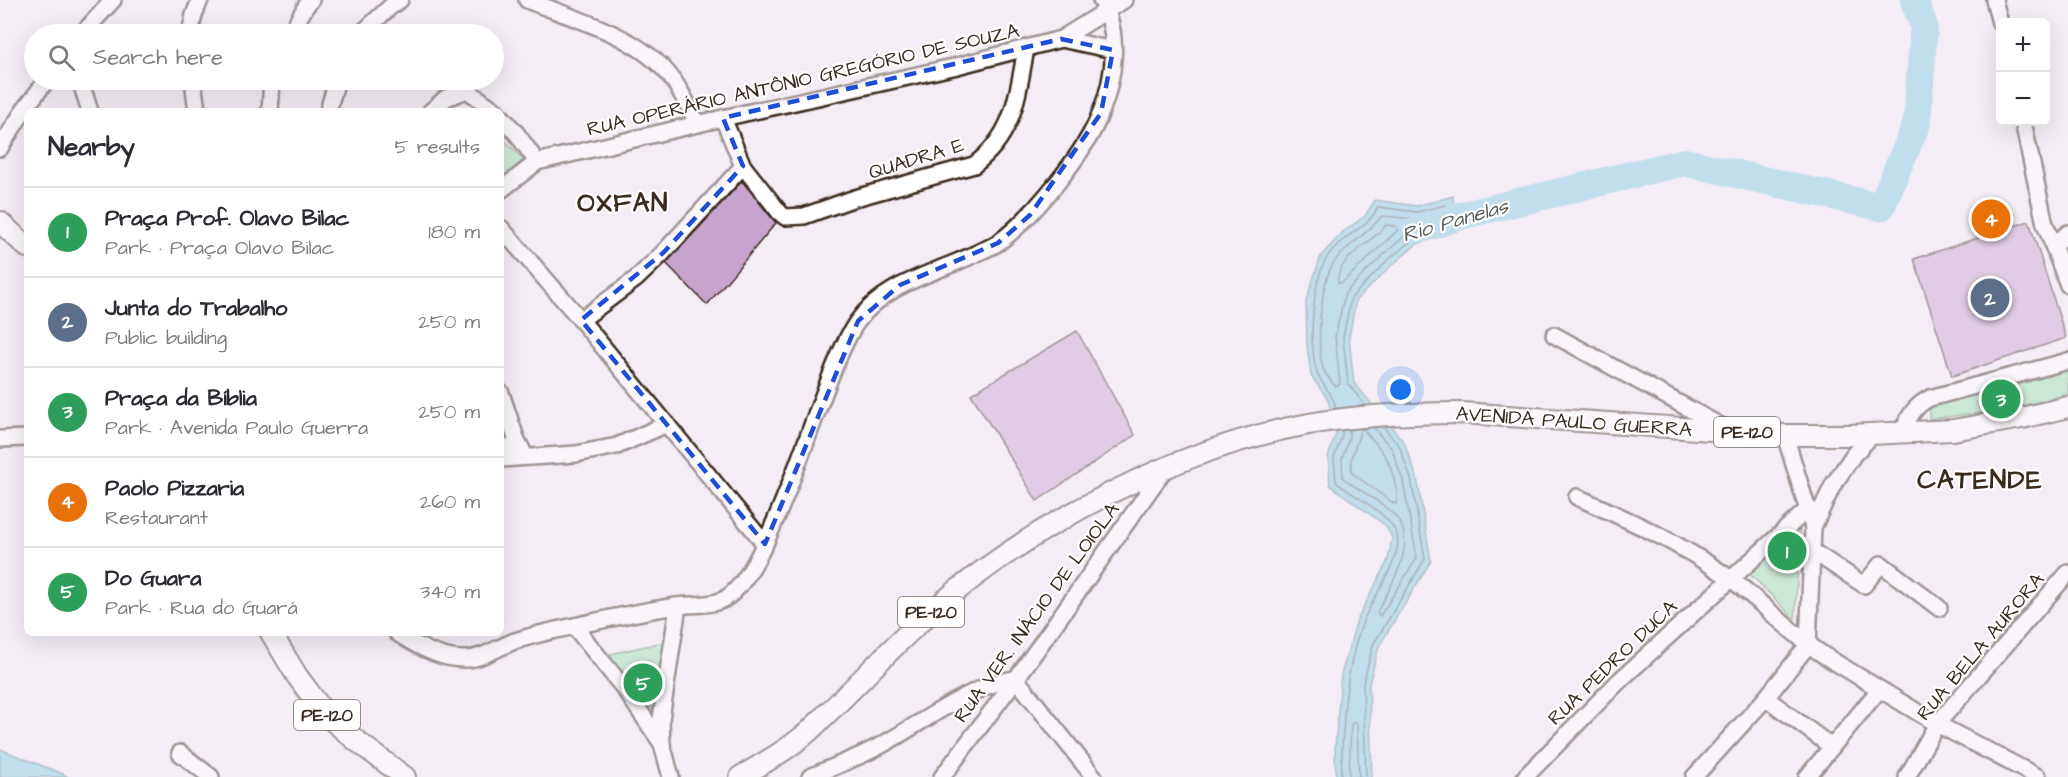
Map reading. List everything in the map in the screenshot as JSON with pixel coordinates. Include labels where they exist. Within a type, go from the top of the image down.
[{"type":"main road","points":[[0,222],[24,244]]},
{"type":"main road","name":"AVENIDA PAULO GUERRA","points":[[1164,470],[1214,450],[1276,431],[1370,416],[1462,413],[1785,435],[1953,430],[2068,407]]},
{"type":"main road","name":"PE-120","points":[[745,775],[774,758],[809,731],[923,620],[1007,552],[1094,502],[1164,470]]},
{"type":"main road","name":"PE-120","points":[[273,636],[297,676],[326,715],[405,777]]},
{"type":"street","points":[[91,24],[113,0]]},
{"type":"street","points":[[192,24],[200,0]]},
{"type":"street","points":[[296,24],[311,0]]},
{"type":"street","points":[[372,24],[400,0]]},
{"type":"street","points":[[527,0],[623,38],[648,53],[670,75],[698,124]]},
{"type":"street","name":"RUA OPERÁRIO ANTÔNIO GREGÓRIO DE SOUZA","points":[[537,162],[723,117],[1026,49],[1061,39],[1105,6],[1124,0]]},
{"type":"street","points":[[1994,0],[1999,18]]},
{"type":"street","points":[[402,636],[447,657],[464,660],[534,635],[678,606],[719,602],[730,597],[740,588],[765,544],[847,338],[858,321],[875,302],[900,285],[998,243],[1030,215],[1090,135],[1101,113],[1109,85],[1113,50],[1112,29],[1105,6]]},
{"type":"street","points":[[1061,39],[1113,50]]},
{"type":"street","name":"QUADRA E","points":[[743,166],[780,213],[790,217],[804,216],[855,198],[974,165],[991,152],[1009,123],[1026,49]]},
{"type":"street","points":[[25,108],[39,90]]},
{"type":"street","points":[[83,90],[89,108]]},
{"type":"street","points":[[194,90],[197,108]]},
{"type":"street","points":[[270,108],[271,90]]},
{"type":"street","points":[[329,108],[334,90]]},
{"type":"street","points":[[434,108],[446,98],[467,90],[491,108]]},
{"type":"street","points":[[0,148],[24,110]]},
{"type":"street","points":[[581,320],[636,279],[743,166],[723,117]]},
{"type":"street","points":[[504,119],[537,162],[504,188]]},
{"type":"street","points":[[2024,126],[2045,224],[2068,285]]},
{"type":"street","points":[[504,231],[581,320],[765,544]]},
{"type":"street","points":[[2053,246],[2068,233]]},
{"type":"street","points":[[1554,335],[1731,431]]},
{"type":"street","points":[[1902,431],[1911,413],[1923,401],[1930,398],[2068,361]]},
{"type":"street","points":[[504,401],[524,453]]},
{"type":"street","points":[[504,458],[524,453],[576,454],[616,446],[667,424]]},
{"type":"street","points":[[1813,527],[1833,485],[1854,454],[1874,433]]},
{"type":"street","points":[[1694,777],[1766,698],[1808,645],[1813,527],[1785,435]]},
{"type":"street","points":[[0,439],[24,438]]},
{"type":"street","points":[[504,447],[524,453]]},
{"type":"street","name":"RUA VER. INÁCIO DE LOIOLA","points":[[942,777],[1016,679],[1164,470]]},
{"type":"street","points":[[1576,497],[1651,530],[1691,552],[1730,579],[1808,645],[1938,724],[2038,777]]},
{"type":"street","name":"RUA PEDRO DUCA","points":[[1525,777],[1619,681],[1809,508]]},
{"type":"street","points":[[1812,551],[1864,585],[1881,564],[1939,608]]},
{"type":"street","name":"RUA BELA AURORA","points":[[1907,777],[1938,724],[2068,573]]},
{"type":"street","points":[[671,777],[662,744],[662,699],[678,606]]},
{"type":"street","points":[[574,626],[626,691],[662,744]]},
{"type":"street","points":[[810,777],[884,744],[982,688],[1004,680],[1016,679],[1094,777]]},
{"type":"street","points":[[1807,777],[1879,690]]},
{"type":"street","points":[[1766,698],[1832,747]]},
{"type":"street","points":[[180,753],[211,777]]},
{"type":"highlighted area","points":[[1061,39],[1113,50],[1101,113],[1030,215],[998,243],[900,285],[858,321],[765,544],[581,320],[663,253],[743,166],[723,118]]},
{"type":"green space","points":[[504,139],[523,160],[504,176]]},
{"type":"green space","points":[[2068,370],[2068,394],[2004,410],[1929,419],[1931,405],[2018,385]]},
{"type":"green space","points":[[1800,528],[1795,619],[1750,574]]},
{"type":"green space","points":[[664,642],[653,711],[606,655]]},
{"type":"water","points":[[1453,196],[1457,231],[1417,244],[1356,300],[1349,337],[1354,383],[1404,442],[1417,478],[1431,561],[1379,646],[1369,684],[1372,777],[1336,777],[1335,748],[1341,675],[1357,620],[1388,560],[1392,538],[1386,526],[1330,485],[1328,457],[1336,434],[1328,399],[1311,376],[1307,346],[1306,301],[1321,256],[1343,232],[1365,216],[1375,200],[1417,206]]},
{"type":"water","points":[[0,749],[63,774],[68,777],[0,777]]},
{"type":"building","points":[[742,181],[776,223],[707,305],[666,263]]},
{"type":"building","points":[[2029,221],[2066,338],[1952,376],[1914,259]]},
{"type":"building","points":[[1077,331],[1135,435],[1037,501],[971,394]]},
{"type":"waterway","name":"Rio Panelas","points":[[1420,229],[1456,217],[1684,162],[1881,207],[1917,123],[1924,26],[1914,0]]},
{"type":"place","name":"Paolo Pizzaria","points":[[1991,219]]},
{"type":"place","name":"Junta do Trabalho","points":[[1990,298]]},
{"type":"place","name":"Praça da Bíblia","points":[[2001,399]]},
{"type":"place","name":"Praça Prof. Olavo Bilac","points":[[1787,551]]},
{"type":"place","name":"Do Guara","points":[[643,683]]},
{"type":"district","name":"OXFAN","points":[[623,202]]},
{"type":"district","name":"CATENDE","points":[[1980,479]]}]
